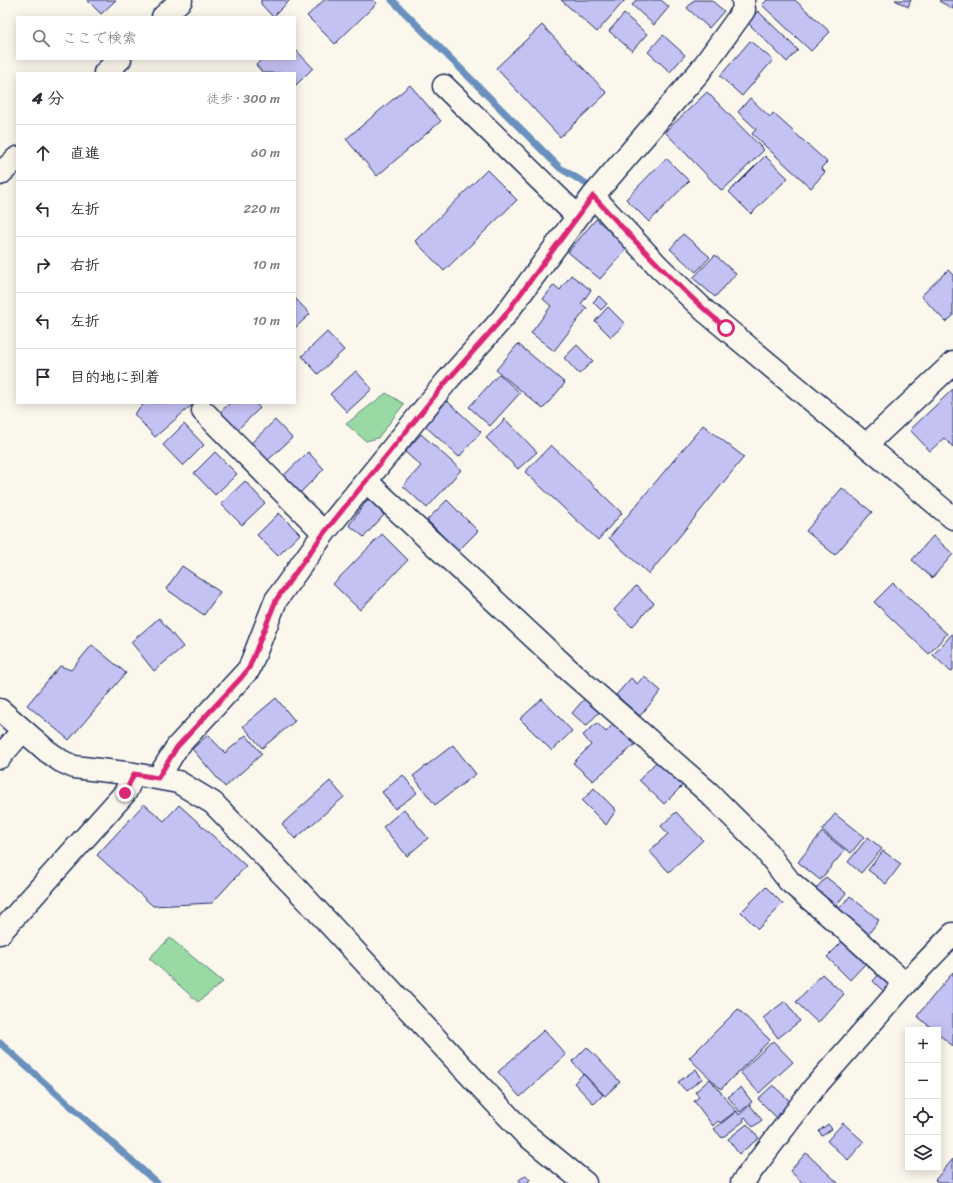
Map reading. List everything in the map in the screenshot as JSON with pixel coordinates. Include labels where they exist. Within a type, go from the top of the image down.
[{"type":"street","points":[[164,16],[181,0]]},
{"type":"street","points":[[158,778],[177,747],[249,668],[276,600],[324,533],[446,382],[502,319],[593,196],[700,71],[744,10],[743,0]]},
{"type":"street","points":[[106,72],[119,60]]},
{"type":"street","points":[[444,86],[577,216]]},
{"type":"street","points":[[0,174],[16,159]]},
{"type":"street","points":[[593,196],[659,266],[705,311],[867,444],[953,518]]},
{"type":"street","points":[[867,444],[953,363]]},
{"type":"street","points":[[203,411],[324,533]]},
{"type":"street","points":[[366,481],[571,672],[709,793],[763,847],[789,881],[853,936],[905,984]]},
{"type":"street","points":[[0,710],[61,761],[74,767],[134,774],[178,782],[197,792],[213,803],[295,887],[516,1124],[585,1183]]},
{"type":"street","points":[[0,757],[23,730]]},
{"type":"street","points":[[0,933],[125,793],[134,774]]},
{"type":"street","points":[[742,1183],[814,1088],[905,984],[953,934]]},
{"type":"green space","points":[[386,393],[404,404],[378,438],[366,441],[346,424]]},
{"type":"green space","points":[[170,938],[223,982],[198,1002],[149,958]]},
{"type":"building","points":[[87,0],[116,0],[101,14]]},
{"type":"building","points":[[261,0],[290,0],[274,16],[272,16],[261,4]]},
{"type":"building","points":[[324,0],[374,0],[377,3],[335,44],[307,16]]},
{"type":"building","points":[[561,0],[625,0],[597,32]]},
{"type":"building","points":[[636,0],[661,0],[669,7],[654,25],[632,5]]},
{"type":"building","points":[[694,0],[711,0],[724,11],[709,28],[687,8]]},
{"type":"building","points":[[767,0],[795,0],[830,32],[811,51],[762,5]]},
{"type":"building","points":[[895,0],[911,0],[908,7]]},
{"type":"building","points":[[953,0],[953,9],[939,1]]},
{"type":"building","points":[[758,11],[798,50],[787,62],[747,22]]},
{"type":"building","points":[[624,14],[647,34],[632,51],[609,31]]},
{"type":"building","points":[[542,25],[607,93],[560,137],[496,68]]},
{"type":"building","points":[[663,35],[685,55],[670,72],[648,52]]},
{"type":"building","points":[[750,41],[773,60],[742,96],[720,76]]},
{"type":"building","points":[[296,50],[313,68],[296,85],[296,72],[262,72],[256,65],[261,60],[296,60]]},
{"type":"building","points":[[410,85],[441,121],[377,176],[346,139]]},
{"type":"building","points":[[707,92],[764,150],[722,191],[665,132]]},
{"type":"building","points":[[750,98],[770,117],[773,113],[827,162],[821,168],[825,172],[811,188],[752,134],[756,129],[738,112]]},
{"type":"building","points":[[765,156],[788,178],[751,214],[729,192]]},
{"type":"building","points":[[666,158],[689,181],[649,222],[626,199]]},
{"type":"building","points":[[487,170],[517,200],[444,271],[415,241]]},
{"type":"building","points":[[596,219],[628,247],[600,279],[568,252]]},
{"type":"building","points":[[683,234],[710,257],[696,272],[670,249]]},
{"type":"building","points":[[715,255],[736,274],[715,297],[693,278]]},
{"type":"building","points":[[948,270],[953,275],[953,316],[946,322],[921,296]]},
{"type":"building","points":[[571,275],[591,290],[581,304],[587,308],[554,351],[531,333],[551,306],[543,299],[554,285],[560,290]]},
{"type":"building","points":[[599,296],[607,304],[601,310],[593,302]]},
{"type":"building","points":[[296,299],[310,314],[296,327]]},
{"type":"building","points":[[608,307],[625,324],[611,337],[595,321]]},
{"type":"building","points":[[327,332],[344,350],[318,374],[302,356]]},
{"type":"building","points":[[518,344],[565,383],[543,409],[496,370]]},
{"type":"building","points":[[577,345],[593,361],[579,374],[564,358]]},
{"type":"building","points":[[356,371],[372,389],[347,412],[330,394]]},
{"type":"building","points":[[499,374],[520,393],[490,426],[469,407]]},
{"type":"building","points":[[953,389],[953,447],[944,438],[930,451],[910,430]]},
{"type":"building","points":[[447,401],[481,432],[459,457],[425,426]]},
{"type":"building","points":[[144,404],[193,404],[155,437],[134,414]]},
{"type":"building","points":[[229,404],[256,404],[260,408],[235,432],[218,414]]},
{"type":"building","points":[[505,419],[537,452],[518,469],[486,438]]},
{"type":"building","points":[[275,420],[292,438],[266,462],[250,444]]},
{"type":"building","points":[[184,424],[204,445],[183,466],[163,445]]},
{"type":"building","points":[[703,425],[744,457],[649,574],[609,538]]},
{"type":"building","points":[[421,434],[461,470],[427,508],[403,486],[421,466],[405,452]]},
{"type":"building","points":[[551,445],[622,513],[598,540],[525,472]]},
{"type":"building","points":[[215,452],[237,474],[215,495],[194,473]]},
{"type":"building","points":[[308,452],[324,469],[300,493],[283,476]]},
{"type":"building","points":[[245,481],[265,503],[242,525],[221,504]]},
{"type":"building","points":[[842,488],[872,512],[835,555],[806,531]]},
{"type":"building","points":[[368,499],[384,515],[364,537],[349,525]]},
{"type":"building","points":[[447,500],[478,531],[458,551],[427,520]]},
{"type":"building","points":[[279,513],[300,534],[278,556],[257,535]]},
{"type":"building","points":[[382,534],[408,560],[360,610],[333,584]]},
{"type":"building","points":[[933,536],[953,554],[932,578],[912,560]]},
{"type":"building","points":[[182,566],[220,592],[204,615],[166,589]]},
{"type":"building","points":[[893,583],[947,634],[929,654],[874,602]]},
{"type":"building","points":[[636,586],[654,603],[632,627],[614,610]]},
{"type":"building","points":[[159,618],[183,647],[154,671],[131,642]]},
{"type":"building","points":[[953,633],[953,670],[951,672],[933,655]]},
{"type":"building","points":[[92,645],[126,673],[69,740],[27,705],[60,666],[71,670]]},
{"type":"building","points":[[644,676],[661,691],[640,716],[616,695],[631,678],[637,684]]},
{"type":"building","points":[[586,697],[601,710],[586,726],[572,713]]},
{"type":"building","points":[[276,698],[295,721],[262,748],[243,726]]},
{"type":"building","points":[[542,699],[572,731],[552,751],[520,719]]},
{"type":"building","points":[[616,721],[639,741],[593,781],[573,763],[591,745],[583,735],[597,723],[606,732]]},
{"type":"building","points":[[208,735],[225,753],[246,735],[262,754],[225,787],[192,749]]},
{"type":"building","points":[[453,745],[476,774],[435,805],[413,776]]},
{"type":"building","points":[[659,759],[684,784],[664,804],[639,780]]},
{"type":"building","points":[[403,775],[417,793],[395,809],[382,792]]},
{"type":"building","points":[[330,781],[344,797],[295,839],[282,824]]},
{"type":"building","points":[[594,788],[616,810],[606,825],[582,801]]},
{"type":"building","points":[[144,804],[164,821],[179,805],[246,866],[212,903],[153,906],[97,855]]},
{"type":"building","points":[[404,809],[428,838],[407,856],[383,827]]},
{"type":"building","points":[[676,812],[703,840],[669,872],[649,851],[668,834],[661,826]]},
{"type":"building","points":[[835,814],[864,837],[851,853],[822,830]]},
{"type":"building","points":[[822,832],[845,850],[820,880],[798,862]]},
{"type":"building","points":[[868,837],[882,849],[861,873],[848,862]]},
{"type":"building","points":[[883,851],[901,864],[886,884],[868,870]]},
{"type":"building","points":[[826,877],[846,893],[834,908],[814,891]]},
{"type":"building","points":[[766,887],[783,904],[758,929],[741,912]]},
{"type":"building","points":[[850,896],[879,920],[867,936],[837,911]]},
{"type":"building","points":[[843,941],[866,963],[850,980],[827,957]]},
{"type":"building","points":[[881,972],[891,981],[883,991],[873,981]]},
{"type":"building","points":[[953,972],[953,1046],[941,1036],[941,1027],[930,1027],[917,1016]]},
{"type":"building","points":[[822,974],[844,994],[818,1023],[796,1002]]},
{"type":"building","points":[[785,1001],[800,1021],[778,1038],[763,1018]]},
{"type":"building","points":[[738,1009],[770,1040],[721,1089],[689,1058]]},
{"type":"building","points":[[544,1030],[566,1055],[520,1097],[498,1072]]},
{"type":"building","points":[[773,1041],[793,1062],[759,1093],[740,1072]]},
{"type":"building","points":[[587,1047],[620,1082],[605,1096],[572,1062]]},
{"type":"building","points":[[696,1069],[702,1079],[686,1091],[678,1082]]},
{"type":"building","points":[[583,1074],[603,1095],[594,1104],[574,1083]]},
{"type":"building","points":[[710,1079],[736,1111],[720,1123],[718,1121],[713,1126],[694,1101],[699,1097],[695,1092]]},
{"type":"building","points":[[773,1085],[794,1105],[779,1120],[758,1099]]},
{"type":"building","points":[[741,1087],[752,1102],[740,1112],[728,1097]]},
{"type":"building","points":[[750,1105],[762,1120],[753,1127],[745,1117],[743,1119],[744,1121],[722,1138],[714,1129],[737,1111],[739,1115]]},
{"type":"building","points":[[843,1123],[864,1142],[848,1160],[827,1141]]},
{"type":"building","points":[[747,1124],[759,1138],[739,1154],[728,1139]]},
{"type":"building","points":[[828,1124],[832,1129],[822,1136],[819,1131]]},
{"type":"building","points":[[806,1153],[838,1183],[803,1183],[790,1171]]},
{"type":"building","points":[[953,1159],[953,1183],[939,1183],[935,1180]]},
{"type":"building","points":[[526,1175],[530,1180],[526,1183],[521,1183],[519,1180]]},
{"type":"waterway","points":[[392,0],[560,168],[585,183]]},
{"type":"waterway","points":[[0,1043],[157,1183]]},
{"type":"route","points":[[125,793],[134,774],[158,778],[167,760],[177,747],[249,668],[267,619],[276,600],[324,533],[446,382],[502,319],[593,196],[659,266],[705,311],[726,328]]}]
